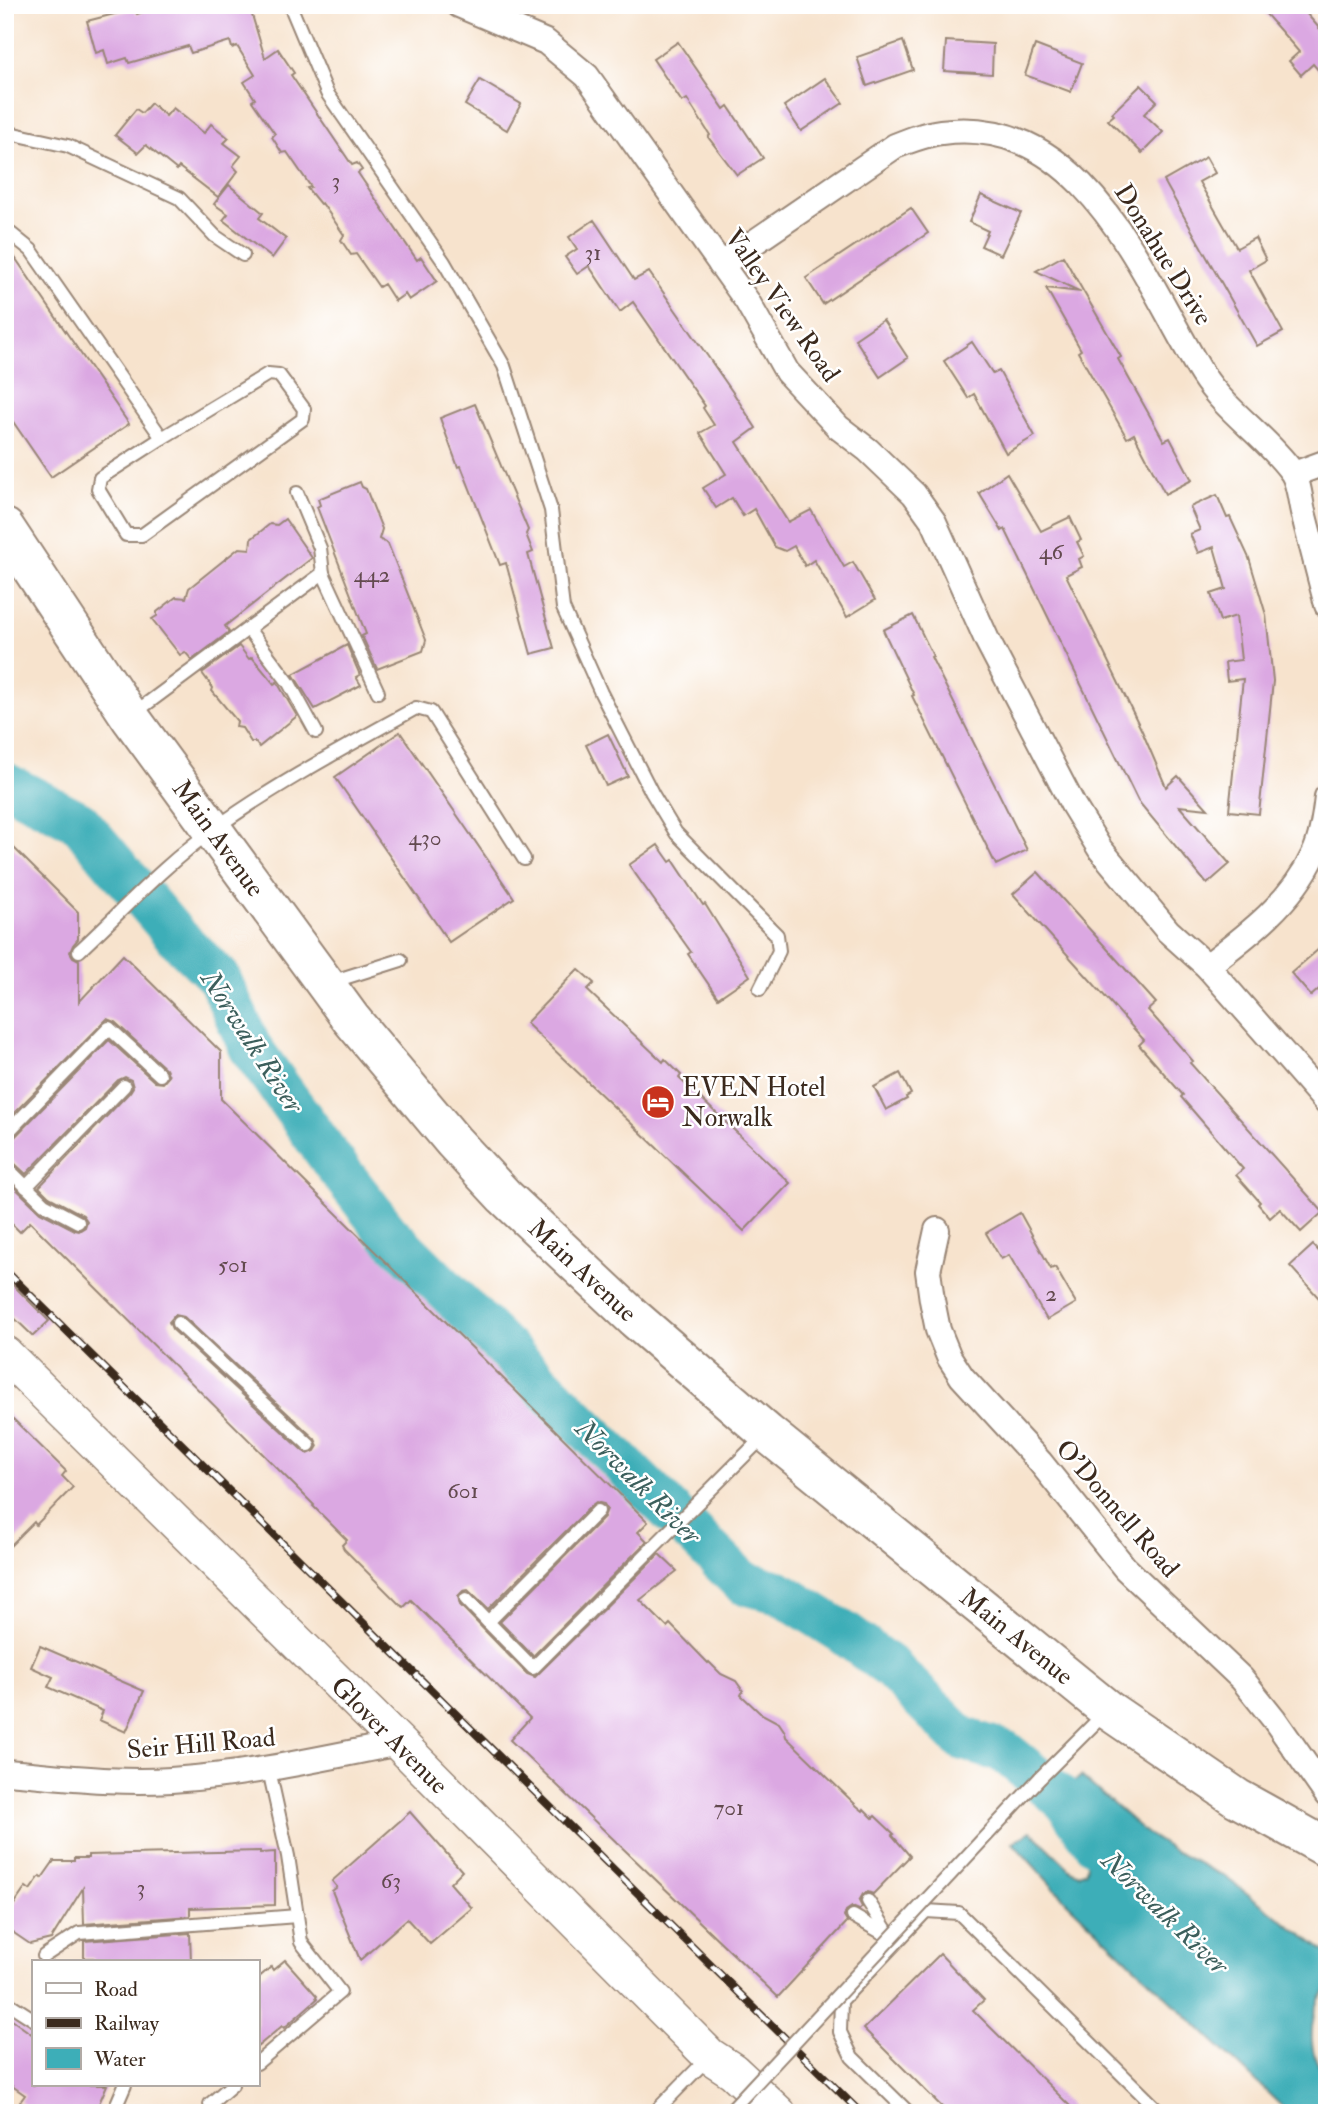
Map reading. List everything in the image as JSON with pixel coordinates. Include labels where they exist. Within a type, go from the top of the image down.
[{"type":"main road","name":"Main Avenue","points":[[5,528],[130,717],[325,984],[410,1091],[497,1189],[624,1309],[766,1433],[1108,1710],[1237,1798],[1327,1848]]},
{"type":"street","name":"Valley View Road","points":[[459,5],[545,41],[587,76],[747,301],[788,372],[838,427],[868,450],[914,494],[934,522],[987,640],[1073,805],[1100,849],[1168,931],[1207,966],[1327,1103]]},
{"type":"street","name":"Donahue Drive","points":[[721,265],[895,146],[940,132],[991,134],[1014,140],[1041,152],[1088,189],[1132,250],[1213,391],[1294,474]]},
{"type":"street","points":[[1327,462],[1294,474],[1327,605]]},
{"type":"street","points":[[1207,966],[1249,934],[1283,901],[1303,874],[1315,852],[1327,797]]},
{"type":"street","name":"O'Donnell Road","points":[[937,1230],[928,1270],[932,1300],[938,1330],[949,1357],[962,1377],[1040,1462],[1125,1568],[1242,1679],[1275,1719],[1327,1795]]},
{"type":"street","name":"Glover Avenue","points":[[5,1354],[399,1743],[710,2056],[733,2071],[778,2113]]},
{"type":"street","name":"Seir Hill Road","points":[[5,1772],[112,1780],[170,1780],[269,1770],[399,1743]]},
{"type":"lane","points":[[290,5],[327,93],[444,262],[504,366],[551,510],[564,608],[601,693],[652,793],[676,833],[777,935],[779,951],[760,989]]},
{"type":"lane","points":[[5,132],[68,146],[179,198],[215,236],[243,255]]},
{"type":"lane","points":[[5,229],[31,250],[162,438]]},
{"type":"lane","points":[[268,374],[279,375],[304,409],[303,419],[142,535],[126,535],[98,489],[100,478],[162,438],[268,374]]},
{"type":"lane","points":[[297,493],[320,548],[323,573],[378,692]]},
{"type":"lane","points":[[130,717],[323,573]]},
{"type":"lane","points":[[249,629],[289,683],[316,732]]},
{"type":"lane","points":[[79,951],[171,864],[214,829],[289,780],[416,708],[430,712],[524,859]]},
{"type":"lane","points":[[325,984],[401,960]]},
{"type":"lane","points":[[5,1135],[109,1028],[160,1075]]},
{"type":"lane","points":[[26,1187],[124,1086]]},
{"type":"lane","points":[[5,1166],[44,1204],[78,1222]]},
{"type":"lane","points":[[178,1323],[309,1445]]},
{"type":"lane","points":[[466,1599],[533,1668],[766,1433]]},
{"type":"lane","points":[[488,1622],[598,1511]]},
{"type":"lane","points":[[728,2113],[1040,1778],[1108,1710]]},
{"type":"lane","points":[[259,2061],[340,1992],[301,1942],[288,1856],[269,1770]]},
{"type":"lane","points":[[868,1900],[891,1938]]},
{"type":"lane","points":[[909,2113],[852,2057],[840,2032],[841,2001],[926,1911],[959,1913],[1161,2113]]},
{"type":"lane","points":[[44,1956],[79,1933],[297,1916]]},
{"type":"lane","points":[[853,1916],[891,1938]]},
{"type":"lane","points":[[5,2001],[32,2018]]},
{"type":"lane","points":[[654,2113],[710,2056]]},
{"type":"lane","points":[[113,2113],[125,2086]]},
{"type":"lane","points":[[210,2104],[231,2086]]},
{"type":"water","points":[[1081,1776],[1146,1833],[1174,1851],[1224,1876],[1325,1952],[1328,1981],[1316,2007],[1312,2039],[1316,2059],[1327,2076],[1327,2113],[1289,2113],[1064,1899],[1013,1843],[1031,1831],[1071,1870],[1079,1874],[1086,1871],[1087,1863],[1051,1802]]},
{"type":"building","points":[[163,5],[249,5],[265,58],[278,49],[294,73],[291,75],[352,165],[357,163],[362,170],[358,173],[417,260],[421,257],[437,281],[409,300],[405,294],[395,301],[384,284],[379,287],[356,254],[351,255],[341,240],[344,235],[322,203],[320,204],[307,188],[311,187],[287,152],[282,153],[272,137],[275,134],[252,101],[255,99],[244,82],[255,75],[237,46],[232,48],[230,41],[191,53],[188,46],[129,63],[127,58],[108,64],[104,50],[96,53],[87,21],[134,9],[137,14]]},
{"type":"building","points":[[1258,5],[1299,5],[1327,37],[1327,80],[1313,64],[1301,75],[1289,61],[1299,52]]},
{"type":"building","points":[[903,41],[913,70],[867,86],[857,57]]},
{"type":"building","points":[[946,41],[993,44],[992,74],[944,71]]},
{"type":"building","points":[[678,42],[724,109],[728,106],[763,158],[737,175],[708,137],[710,135],[687,99],[682,102],[653,59]]},
{"type":"building","points":[[1035,45],[1082,63],[1071,92],[1025,75]]},
{"type":"building","points":[[825,78],[843,103],[801,131],[784,106]]},
{"type":"building","points":[[480,80],[521,104],[507,130],[465,105]]},
{"type":"building","points":[[1141,85],[1157,101],[1144,114],[1163,132],[1142,153],[1108,120]]},
{"type":"building","points":[[151,103],[166,116],[173,108],[204,133],[211,124],[229,138],[224,143],[241,156],[233,166],[238,171],[218,197],[179,167],[177,170],[146,145],[138,153],[115,135],[136,109],[142,113]]},
{"type":"building","points":[[1206,157],[1215,173],[1199,182],[1223,224],[1237,248],[1255,238],[1266,260],[1249,270],[1283,332],[1257,346],[1164,181]]},
{"type":"building","points":[[229,185],[263,213],[259,218],[286,239],[272,258],[223,220],[228,214],[214,204]]},
{"type":"building","points":[[981,195],[1021,213],[1001,255],[981,246],[988,231],[969,222]]},
{"type":"building","points":[[911,208],[928,233],[823,304],[806,278]]},
{"type":"building","points":[[594,220],[634,280],[649,272],[756,428],[737,442],[788,522],[811,510],[844,567],[853,562],[875,600],[847,617],[814,560],[805,566],[794,546],[785,551],[775,547],[754,509],[743,516],[732,498],[716,508],[703,488],[726,474],[700,433],[714,425],[703,408],[705,406],[633,302],[620,312],[589,266],[577,274],[565,257],[577,249],[569,237]]},
{"type":"building","points":[[5,243],[129,424],[51,477],[5,410]]},
{"type":"building","points":[[1063,256],[1121,357],[1118,359],[1164,441],[1170,438],[1192,480],[1165,494],[1134,434],[1127,438],[1078,352],[1081,350],[1046,288],[1081,292],[1036,271]]},
{"type":"building","points":[[883,320],[908,358],[880,377],[855,339]]},
{"type":"building","points":[[972,342],[993,374],[999,371],[1035,436],[1006,453],[974,394],[968,398],[944,361]]},
{"type":"building","points":[[475,404],[528,530],[526,534],[533,552],[528,554],[554,648],[531,654],[506,563],[500,565],[440,418]]},
{"type":"building","points":[[1007,473],[1041,531],[1070,517],[1081,540],[1077,542],[1084,556],[1079,559],[1082,567],[1066,575],[1142,731],[1166,787],[1178,776],[1208,809],[1179,806],[1230,864],[1207,884],[1138,801],[1005,529],[1002,531],[979,493]]},
{"type":"building","points":[[360,482],[366,489],[382,529],[379,539],[388,544],[426,640],[423,651],[377,669],[362,636],[366,634],[317,507],[320,505],[318,499]]},
{"type":"building","points":[[1217,495],[1249,558],[1266,615],[1273,681],[1259,814],[1229,811],[1243,679],[1227,681],[1225,662],[1241,660],[1236,616],[1220,621],[1211,594],[1226,589],[1214,547],[1198,553],[1190,534],[1200,530],[1190,507]]},
{"type":"building","points":[[285,519],[312,558],[225,626],[229,632],[192,660],[185,652],[180,655],[152,619],[157,616],[157,612],[176,597],[186,598],[189,588],[239,548],[250,549],[251,539],[270,524],[277,525]]},
{"type":"building","points":[[913,615],[933,656],[931,657],[1027,850],[996,865],[912,696],[914,695],[883,630]]},
{"type":"building","points":[[347,645],[360,675],[356,677],[361,685],[315,709],[293,674]]},
{"type":"building","points":[[239,646],[249,659],[252,657],[274,684],[277,682],[297,716],[259,747],[255,742],[251,742],[242,728],[236,727],[237,721],[212,691],[213,688],[202,673]]},
{"type":"building","points":[[400,732],[514,898],[449,942],[335,777]]},
{"type":"building","points":[[608,734],[628,776],[606,786],[586,745]]},
{"type":"building","points":[[5,839],[78,912],[78,939],[70,952],[79,960],[79,1002],[123,955],[221,1052],[221,1099],[648,1522],[638,1532],[647,1541],[533,1656],[500,1622],[604,1517],[607,1509],[604,1504],[596,1502],[592,1505],[488,1609],[468,1590],[458,1596],[460,1605],[527,1674],[535,1677],[659,1554],[677,1571],[640,1600],[667,1627],[670,1624],[721,1674],[736,1681],[743,1691],[741,1695],[760,1713],[779,1723],[786,1737],[857,1806],[873,1818],[875,1816],[894,1834],[892,1835],[910,1856],[873,1894],[863,1894],[859,1901],[862,1907],[859,1910],[852,1907],[846,1911],[844,1917],[847,1922],[778,1997],[510,1740],[530,1718],[411,1600],[404,1607],[400,1605],[344,1549],[342,1545],[347,1540],[314,1505],[30,1222],[20,1232],[5,1217],[5,1178],[40,1212],[75,1230],[79,1231],[85,1227],[87,1221],[83,1215],[49,1197],[39,1187],[130,1092],[133,1087],[131,1080],[125,1077],[118,1080],[26,1174],[5,1157],[5,1144],[11,1141],[109,1040],[155,1082],[163,1083],[169,1076],[166,1069],[115,1022],[107,1019],[5,1122]],"holes":[[[175,1315],[184,1317],[315,1439],[318,1446],[315,1451],[308,1454],[303,1451],[172,1329],[169,1322]]]},
{"type":"building","points":[[658,845],[670,862],[673,860],[703,905],[705,904],[750,976],[718,998],[688,954],[691,952],[629,865]]},
{"type":"building","points":[[1038,872],[1156,1003],[1148,1010],[1193,1061],[1190,1063],[1323,1212],[1301,1232],[1280,1209],[1270,1218],[1258,1204],[1260,1202],[1236,1175],[1243,1169],[1139,1045],[1144,1040],[1013,894]]},
{"type":"building","points":[[1327,942],[1327,982],[1311,996],[1291,973]]},
{"type":"building","name":"EVEN Hotel Norwalk","points":[[578,969],[594,983],[587,990],[663,1062],[665,1059],[681,1075],[679,1078],[790,1183],[744,1231],[526,1023]]},
{"type":"building","points":[[900,1073],[911,1094],[886,1110],[874,1087]]},
{"type":"building","points":[[1020,1213],[1051,1269],[1055,1267],[1076,1303],[1047,1320],[1009,1255],[1001,1259],[986,1233]]},
{"type":"building","points":[[1313,1245],[1327,1260],[1327,1307],[1290,1266]]},
{"type":"building","points":[[5,1277],[49,1321],[33,1336],[5,1309]]},
{"type":"building","points":[[5,1411],[66,1471],[62,1476],[73,1487],[36,1525],[34,1522],[5,1551]]},
{"type":"building","points":[[40,1646],[144,1691],[126,1732],[99,1720],[103,1711],[48,1687],[53,1677],[31,1667]]},
{"type":"building","points":[[410,1812],[462,1871],[450,1883],[472,1908],[430,1944],[407,1919],[360,1960],[332,1891],[337,1887],[332,1881]]},
{"type":"building","points":[[275,1852],[275,1905],[190,1908],[190,1916],[84,1924],[83,1888],[51,1939],[30,1944],[5,1927],[5,1901],[13,1906],[26,1887],[30,1890],[54,1861],[74,1861],[74,1858],[88,1858],[88,1855]]},
{"type":"building","points":[[190,1933],[191,1960],[93,1960],[84,1958],[84,1941]]},
{"type":"building","points":[[940,1954],[984,2000],[973,2010],[1077,2113],[948,2113],[864,2029]]},
{"type":"building","points":[[285,1960],[317,1999],[259,2045],[259,1977],[271,1967],[273,1970]]},
{"type":"building","points":[[5,2015],[32,2034],[32,2086],[107,2086],[95,2113],[37,2113],[20,2102],[25,2095],[5,2081]]},
{"type":"waterway","name":"Norwalk River","points":[[5,784],[79,822],[176,936],[219,978],[250,1047],[388,1233],[743,1583],[779,1592],[844,1633],[891,1668],[961,1738],[1005,1752],[1065,1801],[1095,1843]]},
{"type":"railway","points":[[5,1270],[861,2113]]},
{"type":"place","name":"EVEN Hotel Norwalk","points":[[658,1102]]}]
